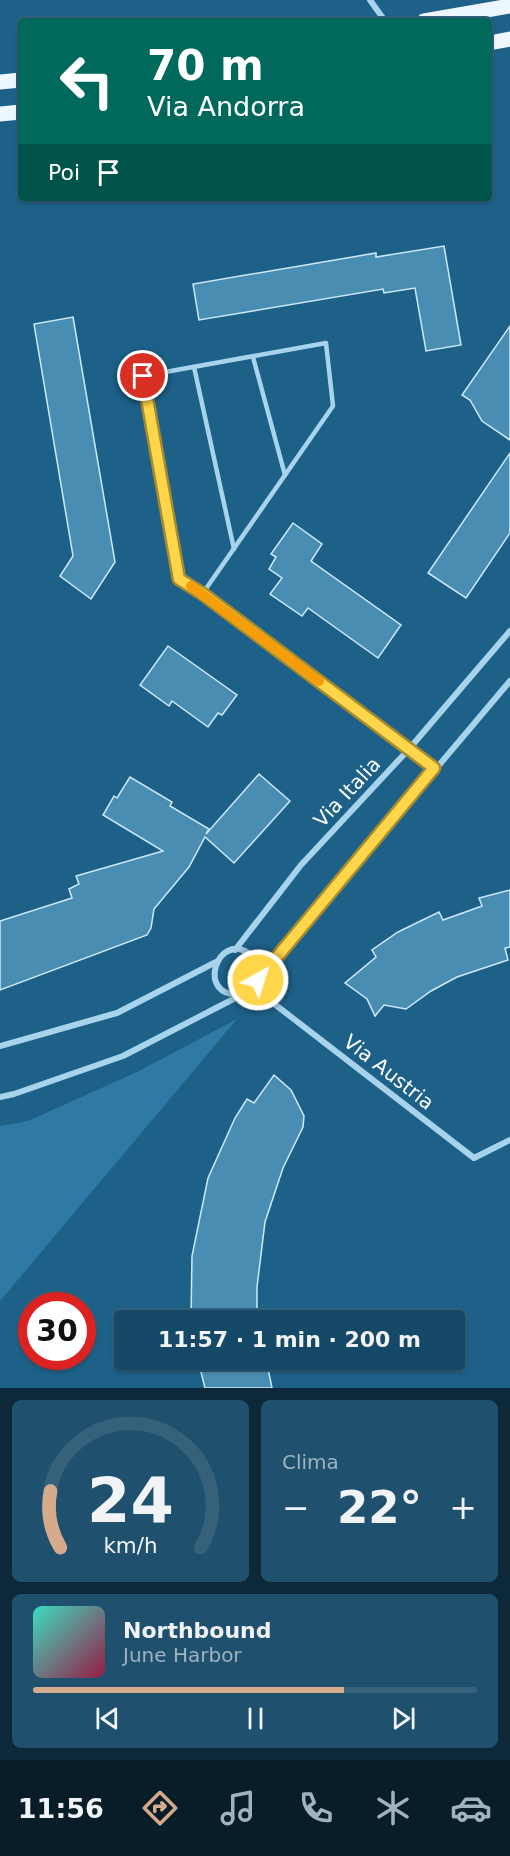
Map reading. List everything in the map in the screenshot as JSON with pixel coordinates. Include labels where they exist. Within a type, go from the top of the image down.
[{"type":"main road","points":[[441,18],[510,6]]},
{"type":"main road","points":[[492,42],[510,39]]},
{"type":"main road","points":[[0,82],[18,80]]},
{"type":"main road","points":[[0,114],[18,111]]},
{"type":"street","points":[[370,0],[383,18]]},
{"type":"street","points":[[143,376],[179,579],[203,594],[434,768]]},
{"type":"street","name":"Via Italia","points":[[235,950],[301,866],[409,749],[510,632]]},
{"type":"street","points":[[259,972],[272,963],[434,768],[510,681]]},
{"type":"street","points":[[0,1046],[117,1013],[217,962],[227,952],[235,950],[249,953],[258,965],[259,972],[254,986],[123,1056],[0,1097]]},
{"type":"street","points":[[217,962],[214,977],[221,989],[235,995],[242,994]]},
{"type":"street","name":"Via Austria","points":[[254,986],[474,1158],[510,1140]]},
{"type":"lane","points":[[143,376],[326,344],[333,406],[203,594]]},
{"type":"lane","points":[[253,357],[285,475]]},
{"type":"lane","points":[[194,367],[234,549]]},
{"type":"shaded area","points":[[237,1019],[0,1301],[0,1126],[28,1121],[137,1072]]},
{"type":"building","points":[[444,246],[461,345],[426,351],[415,288],[384,293],[383,289],[199,320],[193,284],[376,253],[376,257]]},
{"type":"building","points":[[73,317],[115,562],[91,599],[60,576],[73,556],[34,324]]},
{"type":"building","points":[[510,326],[510,440],[482,421],[470,400],[462,395]]},
{"type":"building","points":[[510,453],[510,533],[466,598],[428,573]]},
{"type":"building","points":[[293,523],[322,544],[311,561],[401,625],[378,658],[308,608],[302,616],[270,594],[282,578],[269,569],[276,557],[271,554]]},
{"type":"building","points":[[168,646],[237,695],[222,715],[218,713],[208,727],[172,701],[169,706],[140,685]]},
{"type":"building","points":[[259,774],[290,801],[234,863],[205,837],[189,867],[154,909],[151,928],[147,935],[0,990],[0,921],[72,898],[69,889],[79,884],[76,876],[163,851],[103,815],[114,796],[117,798],[130,777],[172,802],[170,806],[209,829],[206,834]]},
{"type":"building","points":[[510,890],[510,947],[505,948],[508,960],[457,977],[431,991],[406,1009],[384,1005],[375,1016],[367,999],[345,983],[376,957],[372,950],[398,932],[439,912],[443,920],[482,906],[479,898]]},
{"type":"building","points":[[274,1075],[291,1090],[304,1116],[303,1127],[283,1168],[265,1222],[257,1287],[257,1310],[191,1310],[192,1256],[208,1178],[235,1118],[247,1099],[254,1103]]},
{"type":"building","points":[[200,1370],[268,1370],[272,1388],[205,1388]]},
{"type":"slow traffic","points":[[191,586],[319,681]]},
{"type":"route","points":[[143,376],[179,579],[203,594],[434,768],[272,963],[259,972],[258,980]]}]
